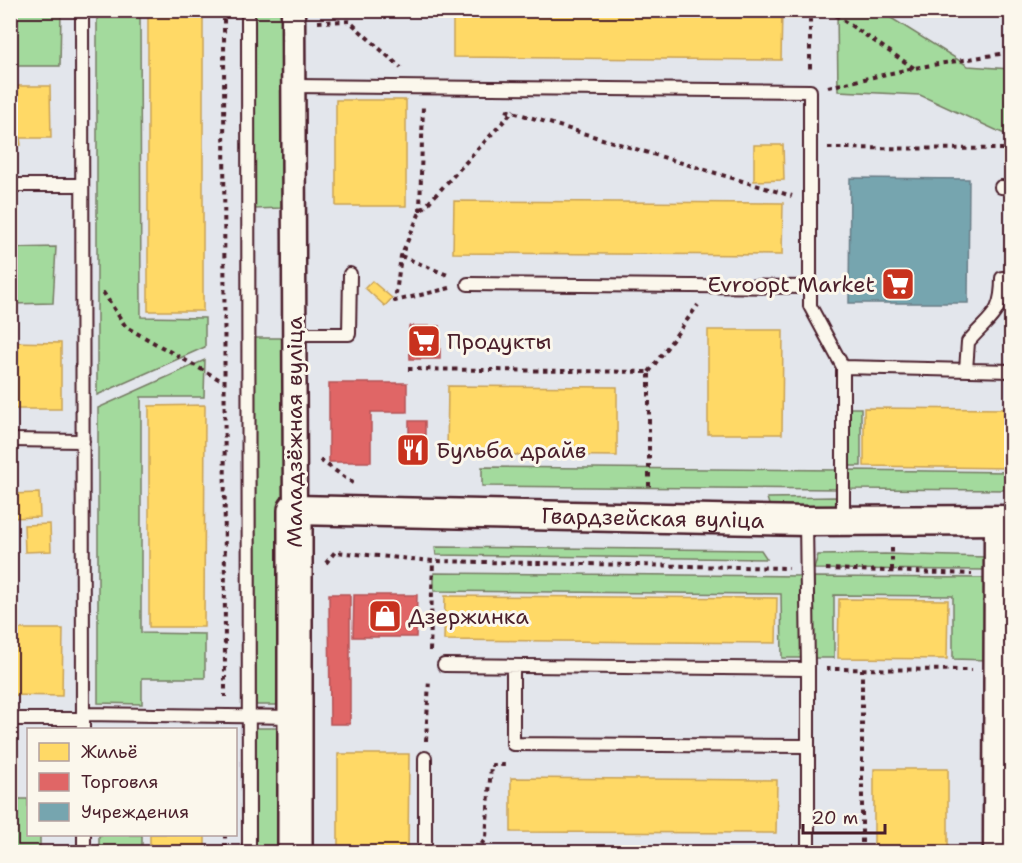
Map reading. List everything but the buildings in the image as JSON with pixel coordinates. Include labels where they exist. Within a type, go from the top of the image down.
[{"type":"main road","name":"Маладзёжная вуліца","points":[[295,510],[295,852]]},
{"type":"street","name":"Маладзёжная вуліца","points":[[293,10],[295,510]]},
{"type":"street","name":"Гвардзейская вуліца","points":[[295,510],[806,521],[1004,521]]},
{"type":"street","points":[[995,852],[994,575],[1004,521]]},
{"type":"lane","points":[[82,10],[83,721]]},
{"type":"lane","points":[[248,10],[249,852]]},
{"type":"lane","points":[[293,86],[810,91],[810,306],[843,368],[843,521]]},
{"type":"lane","points":[[10,184],[82,185]]},
{"type":"lane","points":[[293,334],[349,334],[350,274]]},
{"type":"lane","points":[[966,370],[968,342],[994,317],[1002,298],[1002,278],[1011,278]]},
{"type":"lane","points":[[468,284],[810,287]]},
{"type":"lane","points":[[843,368],[1011,370]]},
{"type":"lane","points":[[10,440],[83,441]]},
{"type":"lane","points":[[806,521],[808,852]]},
{"type":"lane","points":[[444,665],[808,669]]},
{"type":"lane","points":[[513,666],[513,744],[808,746]]},
{"type":"lane","points":[[10,719],[83,721],[225,716],[294,717]]},
{"type":"lane","points":[[424,758],[425,852]]},
{"type":"lane","points":[[84,836],[84,852]]},
{"type":"path","points":[[224,10],[225,716]]},
{"type":"path","points":[[810,10],[810,91],[914,68],[1011,52]]},
{"type":"path","points":[[828,10],[914,68]]},
{"type":"path","points":[[420,212],[423,87]]},
{"type":"path","points":[[468,284],[395,302],[400,256],[420,212],[535,89]]},
{"type":"path","points":[[810,148],[1011,149]]},
{"type":"path","points":[[400,256],[468,284]]},
{"type":"path","points":[[82,260],[126,327],[225,382]]},
{"type":"path","points":[[649,491],[649,372],[711,286]]},
{"type":"path","points":[[408,369],[649,372]]},
{"type":"path","points":[[321,569],[335,552],[362,552],[433,561],[806,568],[994,575]]},
{"type":"path","points":[[808,669],[994,670]]},
{"type":"path","points":[[862,669],[862,852]]},
{"type":"path","points":[[477,852],[486,837],[491,765],[515,765]]},
{"type":"path","points":[[225,836],[225,852]]},
{"type":"green space","points":[[10,11],[61,11],[60,66],[11,66]]},
{"type":"green space","points":[[97,11],[140,11],[141,317],[205,318],[205,347],[97,395]]},
{"type":"green space","points":[[254,11],[283,11],[281,208],[255,209]]},
{"type":"green space","points":[[837,11],[880,11],[968,66],[1010,69],[1011,137],[920,95],[838,91]]},
{"type":"green space","points":[[56,247],[53,303],[11,304],[11,248]]},
{"type":"green space","points":[[255,338],[284,338],[286,705],[256,705]]},
{"type":"green space","points":[[205,360],[204,397],[141,397],[141,633],[205,634],[205,678],[142,678],[142,704],[98,703],[98,408]]},
{"type":"green space","points":[[848,408],[861,408],[861,466],[848,466]]},
{"type":"green space","points":[[482,467],[838,470],[838,489],[482,486]]},
{"type":"green space","points":[[848,470],[1011,472],[1011,490],[848,489]]},
{"type":"green space","points":[[836,497],[835,513],[771,511],[767,498]]},
{"type":"green space","points":[[435,547],[761,550],[767,559],[436,555]]},
{"type":"green space","points":[[885,554],[985,557],[987,570],[814,569],[818,555]]},
{"type":"green space","points":[[434,573],[801,576],[801,658],[782,658],[781,594],[434,591]]},
{"type":"green space","points":[[814,577],[987,578],[988,660],[953,659],[953,596],[834,595],[834,658],[814,658]]},
{"type":"green space","points":[[256,728],[286,728],[286,852],[256,852]]},
{"type":"green space","points":[[10,799],[27,799],[27,836],[40,836],[40,850],[11,850]]},
{"type":"green space","points":[[99,836],[142,836],[142,852],[99,852]]},
{"type":"place","name":"Evroopt Market","points":[[898,284]]},
{"type":"place","name":"Продукты","points":[[424,341]]},
{"type":"place","name":"Бульба драйв","points":[[413,450]]},
{"type":"place","name":"Дзержинка","points":[[385,616]]}]
